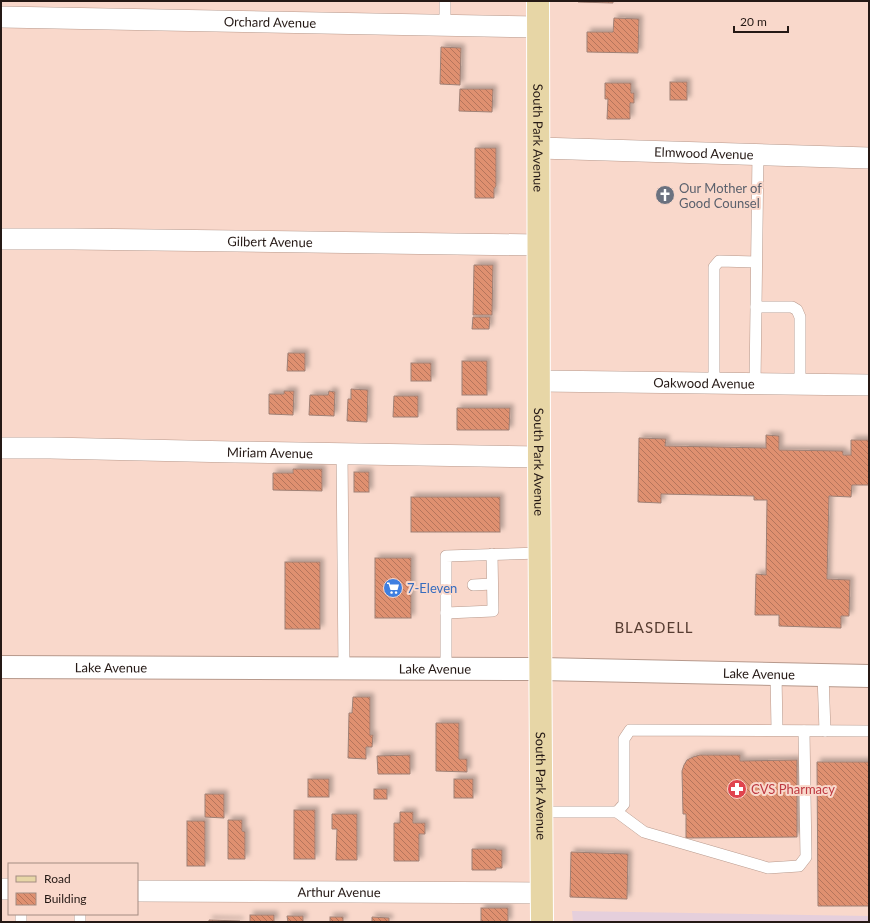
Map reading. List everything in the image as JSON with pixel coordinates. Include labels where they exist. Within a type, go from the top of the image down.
[{"type":"main road","name":"South Park Avenue","points":[[538,1],[542,922]]},
{"type":"street","name":"Orchard Avenue","points":[[1,17],[538,27]]},
{"type":"street","name":"Elmwood Avenue","points":[[539,148],[869,158]]},
{"type":"street","name":"Gilbert Avenue","points":[[1,239],[539,245]]},
{"type":"street","name":"Oakwood Avenue","points":[[540,381],[869,385]]},
{"type":"street","name":"Miriam Avenue","points":[[1,448],[539,457]]},
{"type":"street","name":"Lake Avenue","points":[[1,667],[541,669],[869,676]]},
{"type":"street","name":"Arthur Avenue","points":[[138,891],[542,893]]},
{"type":"lane","points":[[445,1],[445,25]]},
{"type":"lane","points":[[755,384],[758,154]]},
{"type":"lane","points":[[714,384],[714,267],[719,261],[756,262]]},
{"type":"lane","points":[[756,307],[792,307],[797,310],[800,317],[800,385]]},
{"type":"lane","points":[[342,454],[344,668]]},
{"type":"lane","points":[[446,669],[446,613],[450,585],[446,556],[540,553]]},
{"type":"lane","points":[[446,613],[493,611],[492,554]]},
{"type":"lane","points":[[473,585],[492,584]]},
{"type":"lane","points":[[776,674],[776,730]]},
{"type":"lane","points":[[823,675],[825,731]]},
{"type":"lane","points":[[617,812],[624,804],[624,739],[630,730],[869,731]]},
{"type":"lane","points":[[541,812],[617,812],[644,832],[768,868],[799,866],[806,857],[804,731]]},
{"type":"shaded area","points":[[572,911],[869,916],[869,922],[573,922]]},
{"type":"building","points":[[613,1],[613,3],[578,2]]},
{"type":"building","points":[[614,18],[639,19],[638,53],[587,52],[587,32],[613,32]]},
{"type":"building","points":[[441,47],[461,48],[460,85],[440,84]]},
{"type":"building","points":[[670,82],[687,82],[687,100],[670,100]]},
{"type":"building","points":[[605,83],[631,83],[631,93],[634,93],[634,103],[630,103],[630,119],[607,119],[608,99],[605,99]]},
{"type":"building","points":[[460,89],[493,89],[492,112],[459,111]]},
{"type":"building","points":[[475,148],[496,148],[496,186],[494,189],[494,198],[475,198]]},
{"type":"building","points":[[474,265],[493,265],[492,315],[473,315]]},
{"type":"building","points":[[473,317],[490,317],[489,329],[472,329]]},
{"type":"building","points":[[288,353],[305,353],[305,371],[287,371]]},
{"type":"building","points":[[462,361],[487,361],[487,395],[462,395]]},
{"type":"building","points":[[411,363],[431,363],[431,381],[411,381]]},
{"type":"building","points":[[351,389],[368,390],[367,422],[347,421],[348,399],[351,399]]},
{"type":"building","points":[[284,391],[294,391],[293,415],[269,414],[269,394],[284,394]]},
{"type":"building","points":[[329,391],[335,392],[334,416],[309,415],[310,395],[328,395]]},
{"type":"building","points":[[394,396],[418,396],[418,417],[393,417]]},
{"type":"building","points":[[457,408],[510,408],[509,430],[457,430]]},
{"type":"building","points":[[766,435],[779,436],[779,450],[843,451],[843,455],[851,455],[851,440],[869,440],[869,485],[852,485],[851,497],[829,496],[827,579],[850,580],[849,616],[841,616],[841,628],[779,626],[779,615],[755,615],[756,574],[766,575],[767,500],[754,500],[754,496],[661,494],[661,503],[638,502],[639,438],[666,439],[665,446],[766,448]]},
{"type":"building","points":[[293,469],[322,469],[322,491],[273,490],[273,473],[293,473]]},
{"type":"building","points":[[354,472],[369,472],[369,492],[354,492]]},
{"type":"building","points":[[411,497],[500,497],[500,532],[411,532]]},
{"type":"building","name":"7-Eleven","points":[[375,558],[411,558],[411,618],[375,618]]},
{"type":"building","points":[[285,562],[320,562],[320,629],[285,629]]},
{"type":"building","points":[[353,697],[370,697],[370,735],[373,735],[372,747],[366,747],[366,759],[348,758],[349,713],[352,713]]},
{"type":"building","points":[[436,723],[459,723],[459,759],[467,759],[467,772],[436,771]]},
{"type":"building","points":[[410,755],[410,774],[378,774],[377,756]]},
{"type":"building","name":"CVS Pharmacy","points":[[700,755],[740,755],[740,761],[797,760],[797,837],[686,838],[686,814],[683,814],[682,771],[687,760]]},
{"type":"building","points":[[817,762],[869,762],[869,906],[818,906]]},
{"type":"building","points":[[308,779],[329,779],[329,797],[308,797]]},
{"type":"building","points":[[454,779],[473,779],[473,798],[454,798]]},
{"type":"building","points":[[374,789],[387,789],[387,799],[374,799]]},
{"type":"building","points":[[205,794],[224,794],[224,818],[205,817]]},
{"type":"building","points":[[294,810],[315,810],[315,859],[294,859]]},
{"type":"building","points":[[400,812],[413,812],[413,823],[425,823],[425,834],[419,834],[419,861],[394,861],[394,823],[400,823]]},
{"type":"building","points":[[332,814],[357,814],[357,860],[336,860],[337,829],[332,829]]},
{"type":"building","points":[[228,820],[242,820],[242,831],[245,832],[245,859],[228,859]]},
{"type":"building","points":[[187,821],[205,821],[205,866],[187,866]]},
{"type":"building","points":[[472,849],[502,850],[502,868],[496,868],[496,870],[472,870]]},
{"type":"building","points":[[571,852],[628,854],[627,899],[570,897]]},
{"type":"building","points":[[481,908],[508,908],[508,922],[481,922]]},
{"type":"building","points":[[250,915],[274,915],[274,922],[250,922]]},
{"type":"building","points":[[287,916],[303,916],[303,922],[288,922]]},
{"type":"building","points":[[330,917],[343,917],[343,922],[330,922]]},
{"type":"building","points":[[372,917],[389,918],[389,922],[372,922]]},
{"type":"building","points":[[209,920],[240,921],[240,922],[209,922]]},
{"type":"place","name":"Our Mother of Good Counsel","points":[[665,195]]},
{"type":"place","name":"7-Eleven","points":[[393,588]]},
{"type":"place","name":"CVS Pharmacy","points":[[737,789]]},
{"type":"district","name":"BLASDELL","points":[[654,627]]}]
